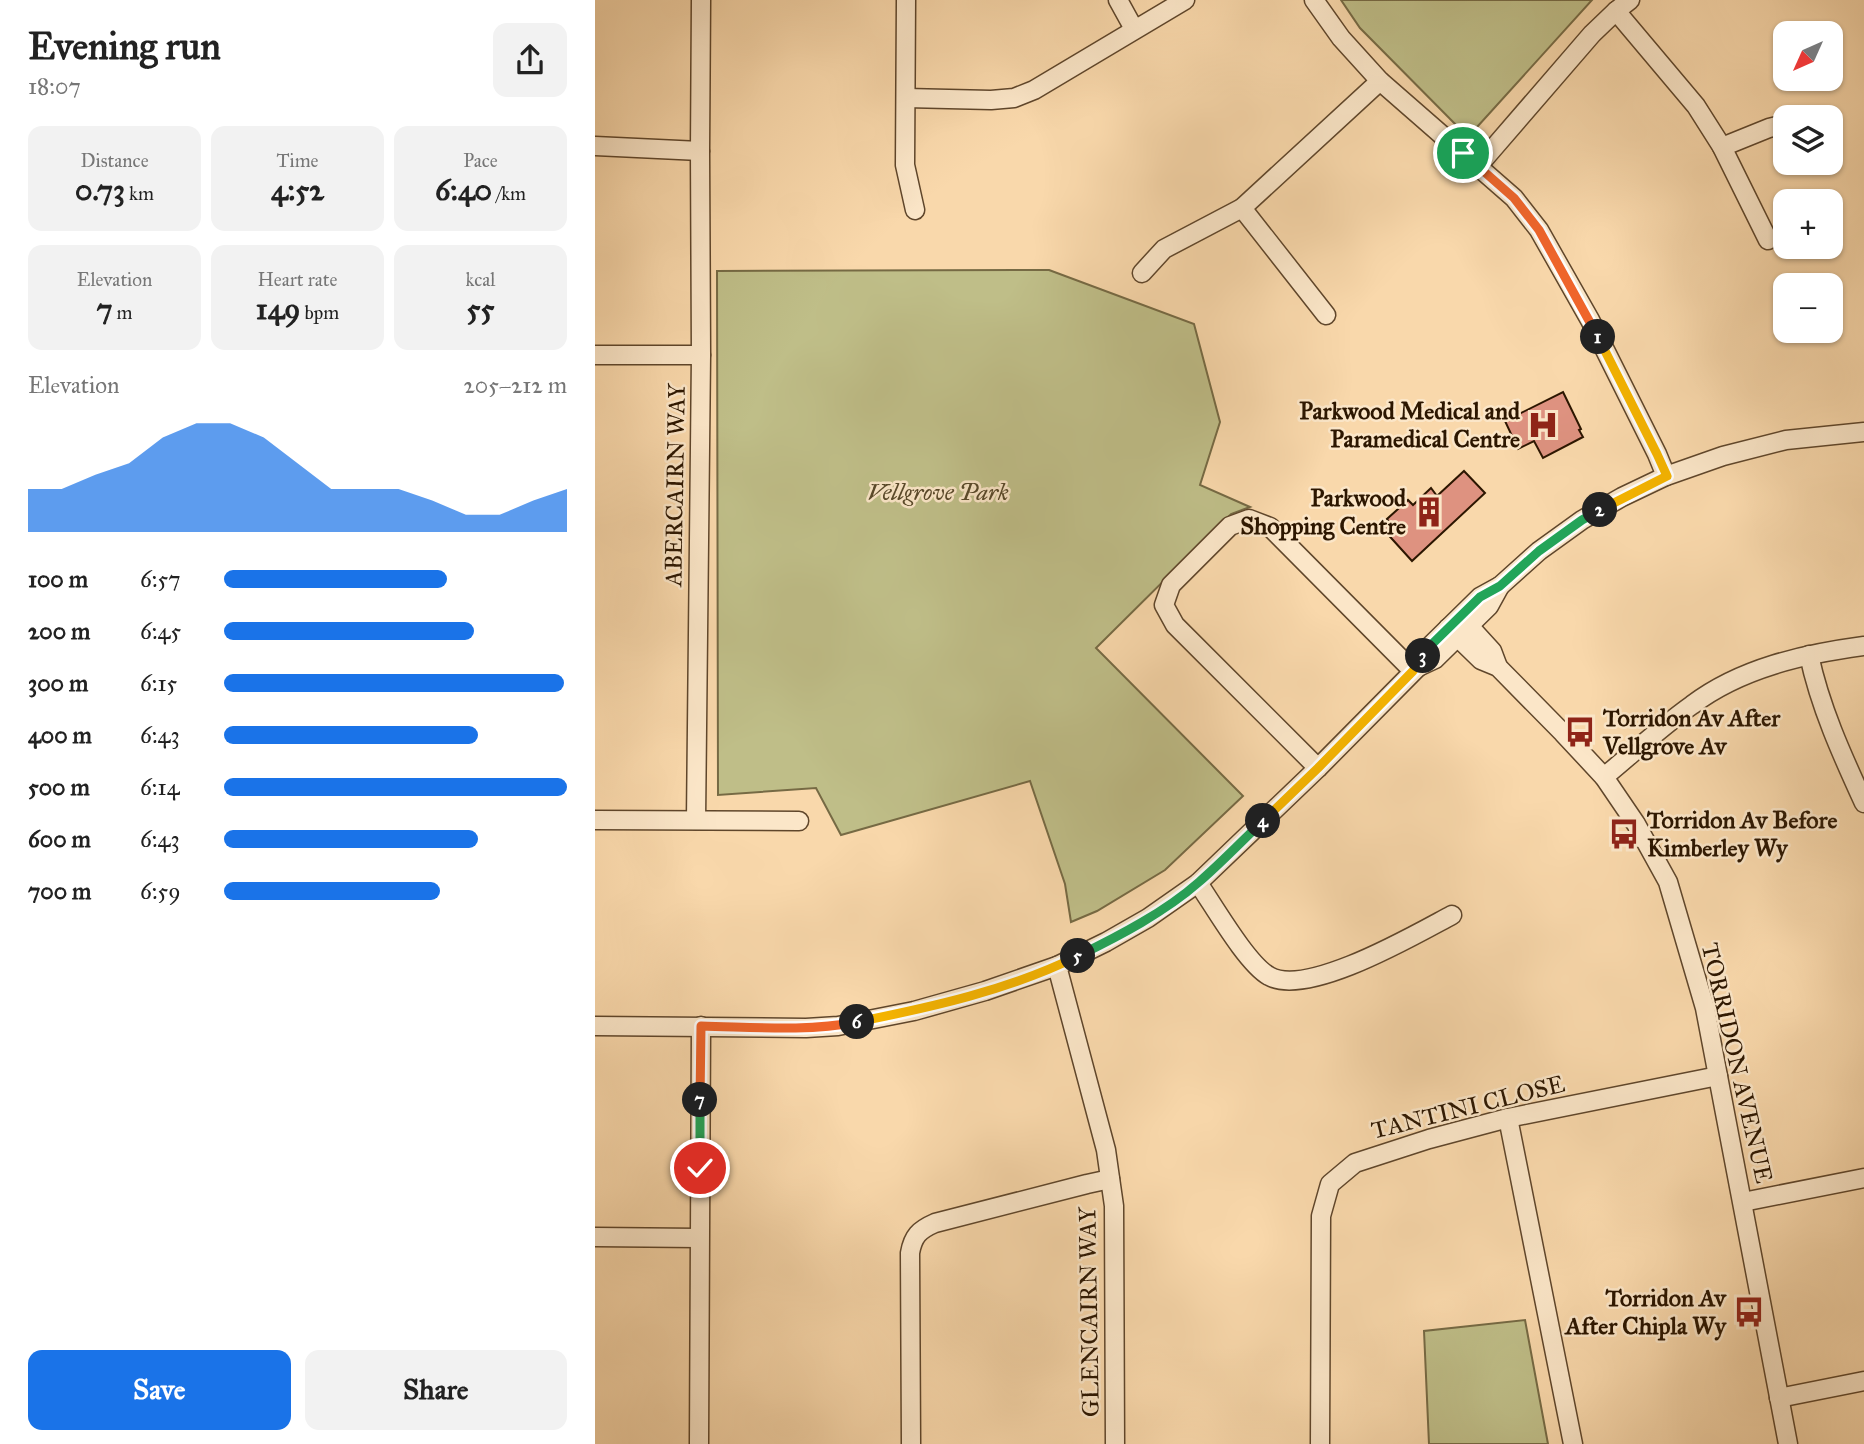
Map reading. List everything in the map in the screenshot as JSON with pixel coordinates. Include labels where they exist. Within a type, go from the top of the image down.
[{"type":"street","name":"ABERCAIRN WAY","points":[[696,820],[701,355],[701,0]]},
{"type":"street","points":[[906,0],[905,165],[915,209]]},
{"type":"street","points":[[1118,0],[1134,29]]},
{"type":"street","points":[[906,98],[1014,98],[1034,90],[1185,0]]},
{"type":"street","points":[[1320,2],[1341,38],[1380,81],[1514,198],[1539,230],[1590,320],[1667,476]]},
{"type":"street","points":[[1478,166],[1592,34],[1623,6],[1696,106],[1722,147],[1768,240]]},
{"type":"street","points":[[1142,273],[1164,249],[1242,208],[1380,81]]},
{"type":"street","points":[[1722,147],[1773,127]]},
{"type":"street","points":[[595,146],[700,151]]},
{"type":"street","points":[[1242,208],[1327,315]]},
{"type":"street","points":[[595,355],[701,355]]},
{"type":"street","points":[[595,1026],[838,1026],[914,1011],[985,991],[1057,966],[1106,943],[1198,883],[1318,768],[1415,669],[1426,650],[1459,627],[1480,597],[1500,586],[1539,551],[1582,520],[1667,476],[1723,456],[1786,440],[1864,432]]},
{"type":"street","points":[[1318,768],[1175,625],[1164,605],[1171,585],[1230,526],[1249,519],[1270,527],[1415,669]]},
{"type":"street","name":"TORRIDON AVENUE","points":[[1459,627],[1492,651],[1498,667],[1604,777],[1636,824],[1668,882],[1705,1008],[1788,1444]]},
{"type":"street","points":[[1604,777],[1693,703],[1731,682],[1776,663],[1809,654],[1864,646]]},
{"type":"street","points":[[1809,654],[1814,681],[1838,746],[1864,803]]},
{"type":"street","points":[[595,820],[799,821]]},
{"type":"street","points":[[1198,883],[1253,963],[1270,977],[1291,982],[1368,959],[1453,915]]},
{"type":"street","name":"GLENCAIRN WAY","points":[[1057,966],[1106,1150],[1114,1206],[1115,1444]]},
{"type":"street","points":[[699,1444],[701,1026]]},
{"type":"street","name":"TANTINI CLOSE","points":[[1320,1444],[1321,1216],[1330,1184],[1355,1163],[1429,1139],[1508,1118],[1718,1076]]},
{"type":"street","points":[[1508,1118],[1573,1444]]},
{"type":"street","points":[[1743,1202],[1864,1178]]},
{"type":"street","name":"GLENCAIRN WAY","points":[[911,1444],[910,1254],[916,1235],[935,1223],[1110,1179]]},
{"type":"street","points":[[595,1237],[699,1238]]},
{"type":"street","points":[[1779,1398],[1864,1381]]},
{"type":"green space","points":[[1341,0],[1592,0],[1468,137],[1360,28]]},
{"type":"green space","name":"Vellgrove Park","points":[[1049,270],[1194,324],[1220,422],[1200,485],[1250,507],[1231,514],[1096,648],[1243,796],[1165,870],[1097,911],[1071,922],[1065,884],[1030,781],[841,835],[816,788],[718,795],[717,271]]},
{"type":"green space","points":[[1525,1320],[1548,1444],[1429,1444],[1424,1331]]},
{"type":"building","name":"Parkwood Medical and Paramedical Centre","points":[[1563,392],[1583,437],[1543,458],[1534,441],[1518,449],[1505,421]]},
{"type":"building","name":"Parkwood Shopping Centre","points":[[1464,471],[1485,493],[1412,561],[1383,529],[1390,523],[1387,519],[1408,500],[1413,505],[1431,488],[1437,496]]},
{"type":"place","name":"Parkwood Medical and Paramedical Centre","points":[[1543,425]]},
{"type":"place","name":"Parkwood Shopping Centre","points":[[1429,512]]},
{"type":"place","name":"Torridon Av After Vellgrove Av","points":[[1580,732]]},
{"type":"place","name":"Torridon Av Before Kimberley Wy","points":[[1624,834]]},
{"type":"place","name":"Torridon Av After Chipla Wy","points":[[1749,1312]]},
{"type":"route","points":[[700,1168],[701,1026],[838,1026],[914,1011],[1038,974],[1106,943],[1198,883],[1318,768],[1417,667],[1426,650],[1480,597],[1500,586],[1539,551],[1582,520],[1667,476],[1590,320],[1539,230],[1514,198],[1463,153]]}]
